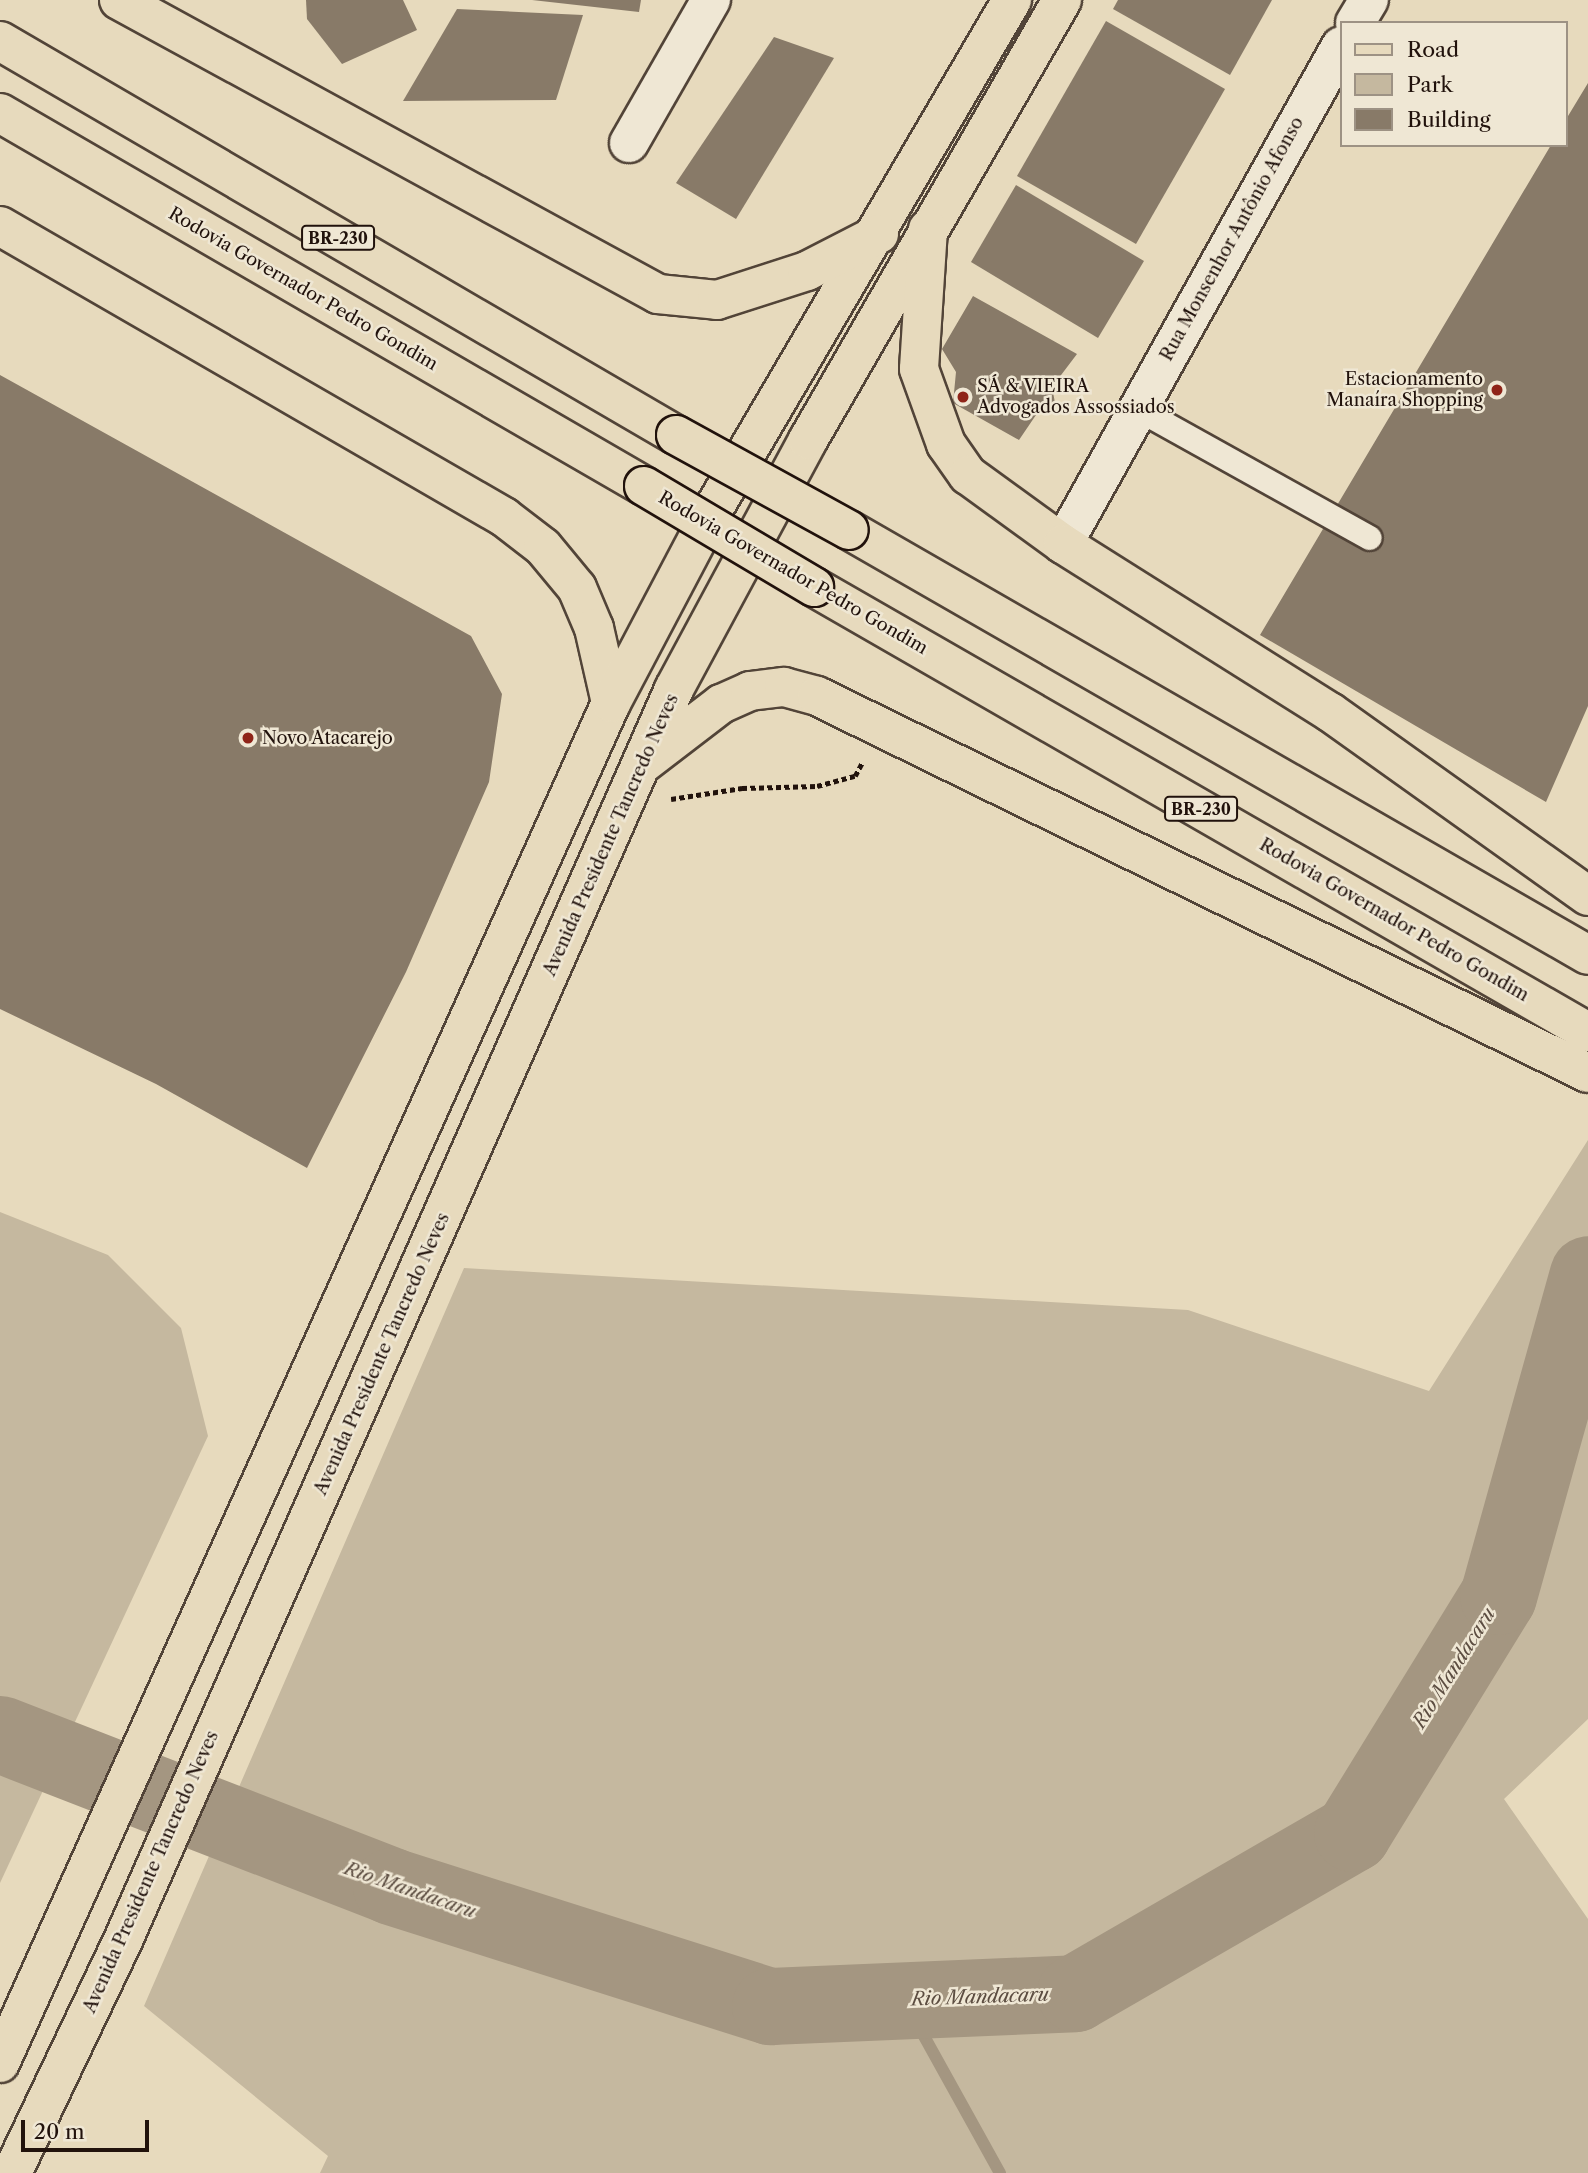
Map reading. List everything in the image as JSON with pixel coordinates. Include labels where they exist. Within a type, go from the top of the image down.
[{"type":"main road","points":[[118,0],[658,294],[717,300],[807,271],[879,234]]},
{"type":"main road","points":[[0,2063],[160,1713],[611,703],[713,508],[879,234],[1012,0]]},
{"type":"main road","name":"Avenida Presidente Tancredo Neves","points":[[12,2173],[124,1938],[645,762],[674,689],[755,536],[928,229],[1062,0]]},
{"type":"main road","name":"BR-230","points":[[0,41],[676,435],[849,530],[1588,955]]},
{"type":"main road","name":"Rodovia Governador Pedro Gondim","points":[[0,113],[814,587],[1588,1032]]},
{"type":"main road","points":[[0,226],[504,517],[543,547],[576,589],[594,628],[611,703]]},
{"type":"main road","points":[[928,229],[919,369],[946,444],[998,501],[1330,712],[1588,896]]},
{"type":"main road","points":[[645,762],[721,704],[750,691],[784,687],[817,696],[1588,1073]]},
{"type":"street","points":[[629,144],[711,0]]},
{"type":"street","points":[[1356,21],[1369,0]]},
{"type":"street","name":"Rua Monsenhor Antônio Afonso","points":[[1063,544],[1340,48]]},
{"type":"lane","points":[[1138,409],[1370,538]]},
{"type":"green space","points":[[1588,1140],[1588,1719],[1504,1799],[1588,1919],[1588,2173],[320,2173],[328,2156],[144,2006],[464,1268],[1188,1310],[1429,1391]]},
{"type":"green space","points":[[0,1212],[108,1255],[181,1328],[208,1436],[0,1883]]},
{"type":"building","points":[[306,0],[403,0],[417,30],[342,64],[307,19]]},
{"type":"building","points":[[532,0],[641,0],[639,12]]},
{"type":"building","points":[[1118,0],[1272,0],[1230,75],[1113,9]]},
{"type":"building","points":[[457,9],[583,15],[556,100],[403,101]]},
{"type":"building","points":[[1106,21],[1225,89],[1136,244],[1017,176]]},
{"type":"building","points":[[774,37],[834,58],[736,219],[676,183]]},
{"type":"building","name":"Estacionamento Manaíra Shopping","points":[[1588,83],[1588,706],[1546,802],[1260,635],[1550,147],[1567,147],[1567,118]]},
{"type":"building","points":[[1016,185],[1144,261],[1098,338],[971,262]]},
{"type":"building","points":[[973,296],[1077,354],[1052,387],[1056,408],[1038,412],[1019,440],[953,403],[956,372],[942,349]]},
{"type":"building","name":"Novo Atacarejo","points":[[0,375],[471,636],[502,694],[489,782],[406,972],[307,1168],[156,1084],[0,1009]]},
{"type":"waterway","name":"Rio Mandacaru","points":[[0,1734],[391,1886],[770,2006],[1075,1993],[1352,1833],[1498,1596],[1588,1274]]},
{"type":"waterway","points":[[904,2000],[1000,2173]]},
{"type":"place","name":"Estacionamento Manaíra Shopping","points":[[1497,390]]},
{"type":"place","name":"SÁ & VIEIRA Advogados Assossiados","points":[[963,397]]},
{"type":"place","name":"Novo Atacarejo","points":[[248,738]]}]
